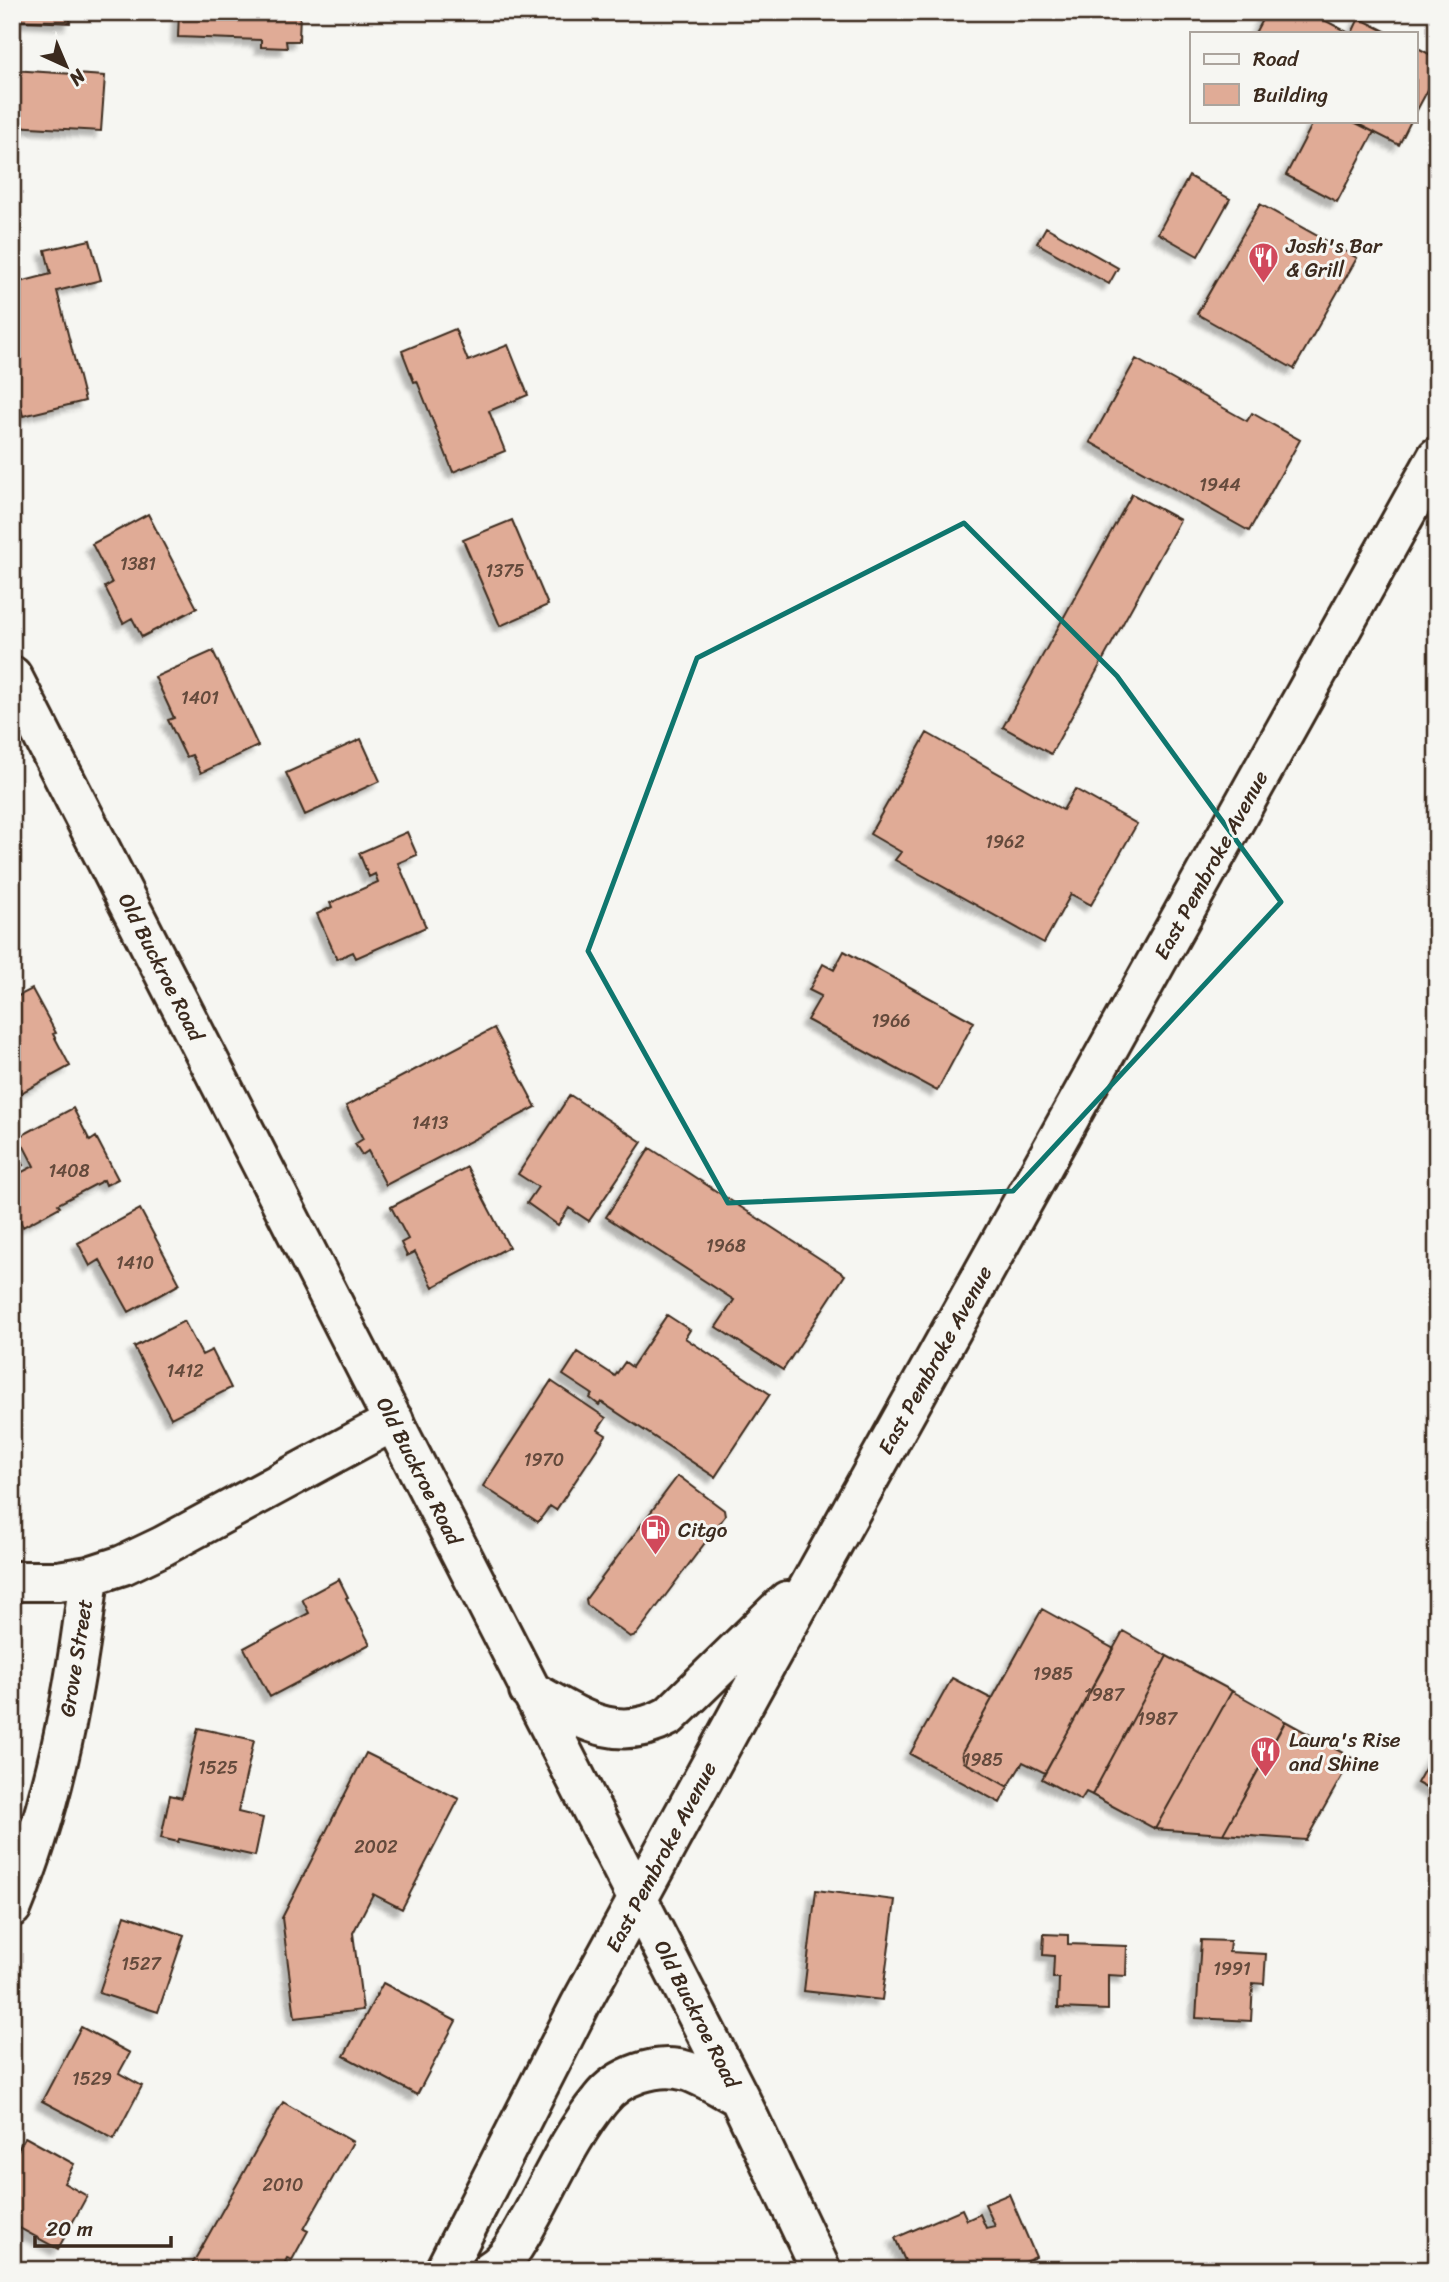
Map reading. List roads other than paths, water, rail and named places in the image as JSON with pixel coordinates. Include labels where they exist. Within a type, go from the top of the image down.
[{"type":"main road","name":"East Pembroke Avenue","points":[[445,2270],[580,2005],[816,1573],[1437,457]]},
{"type":"main road","name":"Old Buckroe Road","points":[[12,676],[739,2097],[821,2270]]},
{"type":"main road","name":"Grove Street","points":[[12,1907],[24,1879],[51,1786],[73,1696],[89,1576],[123,1565],[163,1546],[394,1421]]},
{"type":"main road","points":[[529,1690],[582,1720],[597,1725],[629,1730],[653,1725],[669,1716],[816,1573]]},
{"type":"main road","points":[[12,1581],[58,1581],[89,1576]]},
{"type":"main road","points":[[491,2270],[502,2264],[586,2119],[601,2098],[620,2081],[646,2071],[686,2071],[739,2097]]},
{"type":"place","name":"Josh's Bar & Grill","points":[[1263,285]]},
{"type":"place","name":"Citgo","points":[[655,1557]]},
{"type":"place","name":"Laura's Rise and Shine","points":[[1266,1779]]}]
